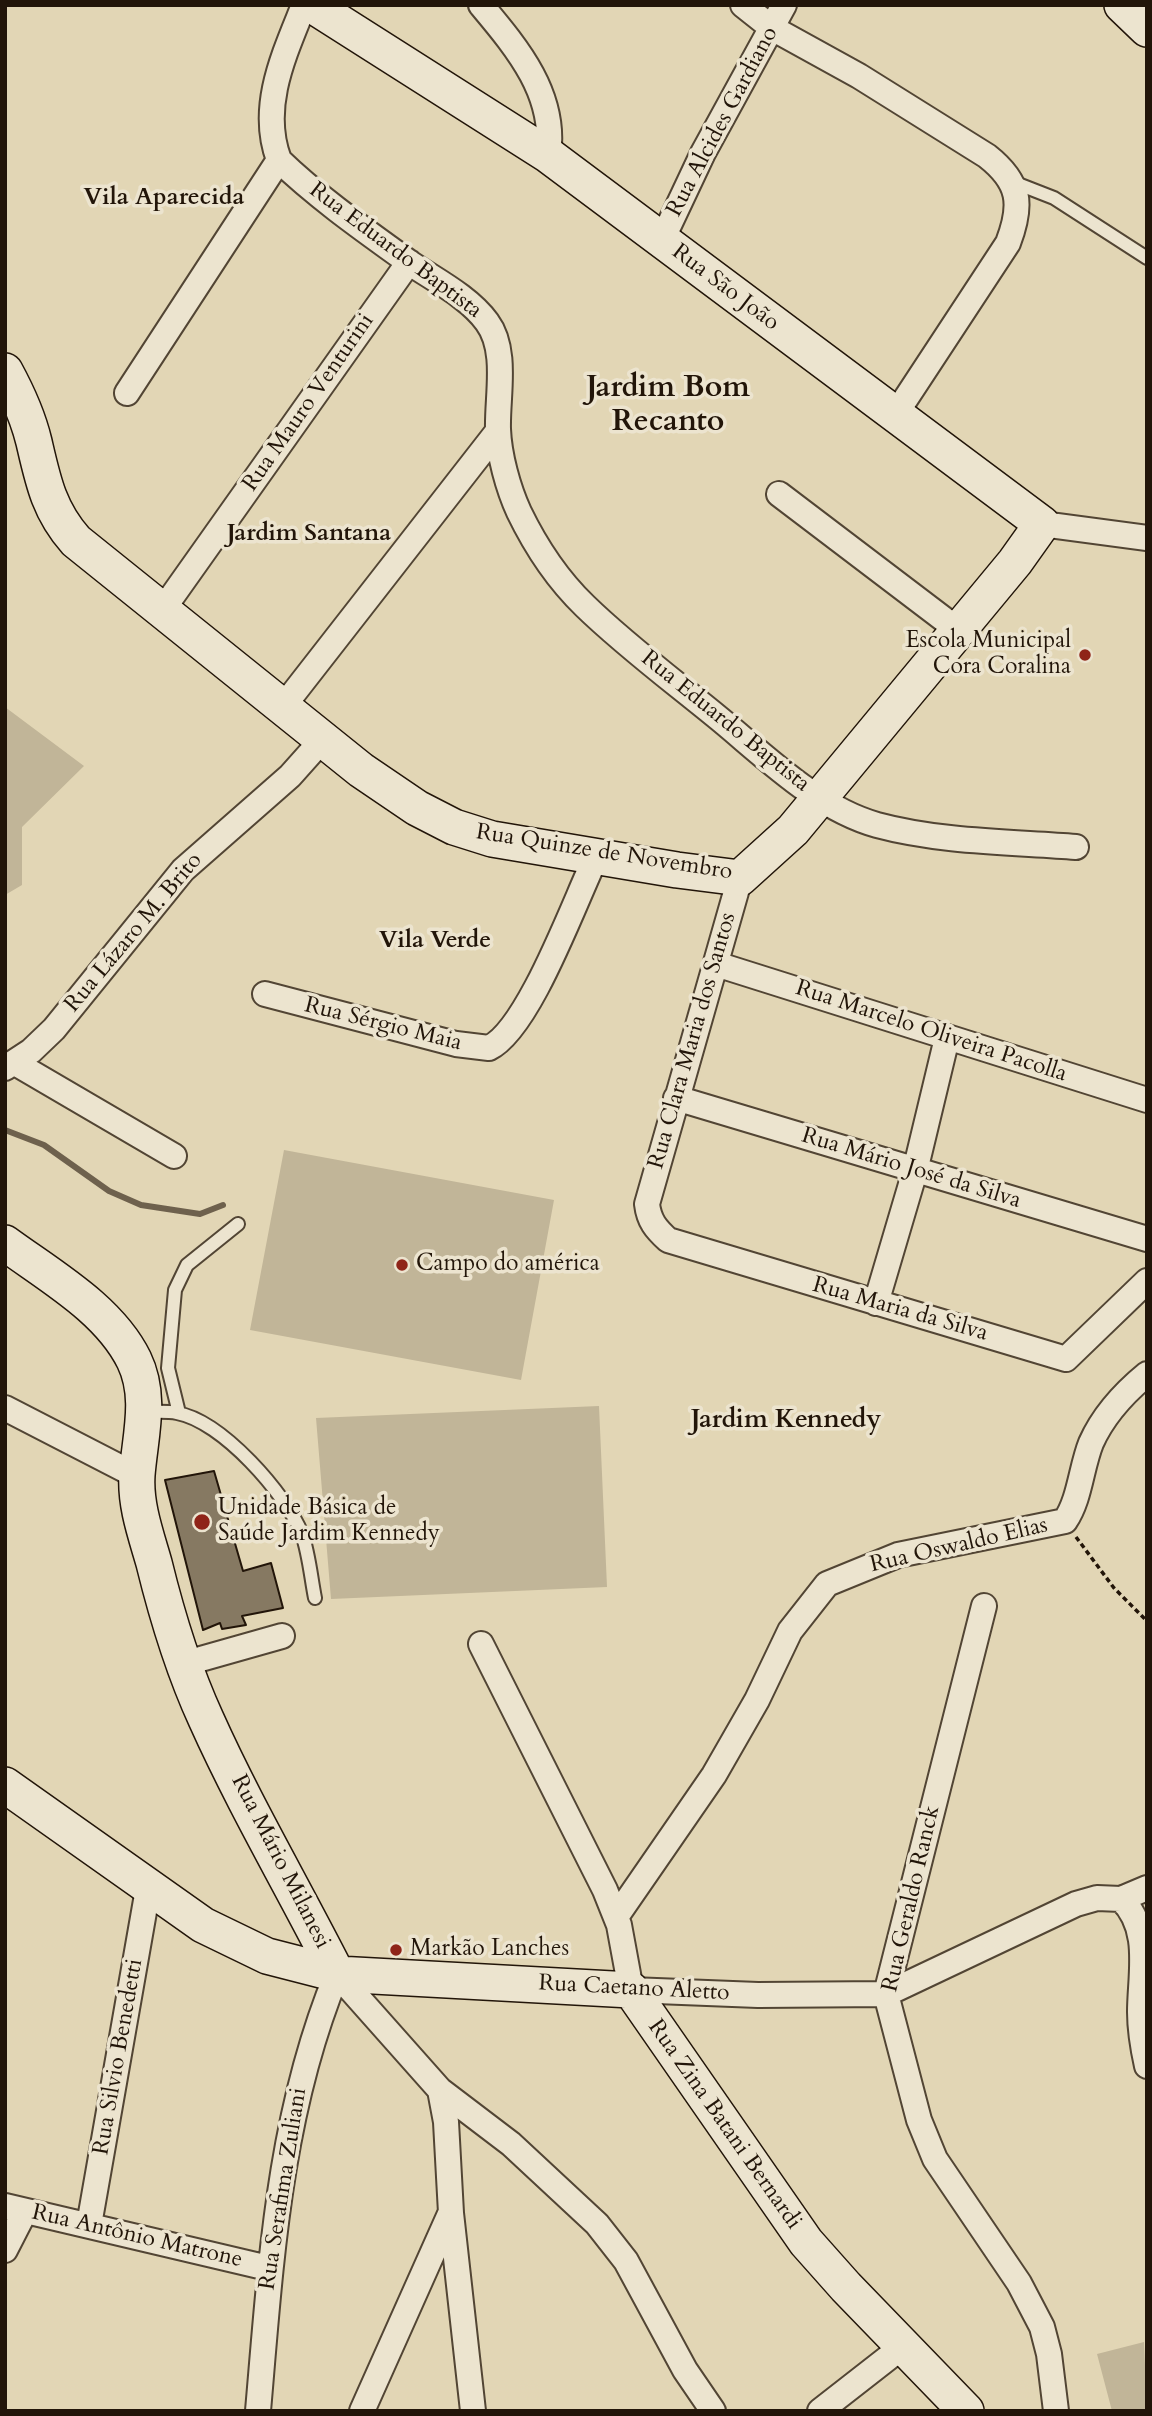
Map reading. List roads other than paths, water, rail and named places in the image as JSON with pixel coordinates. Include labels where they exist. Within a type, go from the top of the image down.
[{"type":"street","points":[[127,393],[279,160],[272,141],[274,91],[304,5]]},
{"type":"street","name":"Rua São João","points":[[312,5],[548,155],[1042,524],[1147,538]]},
{"type":"street","points":[[481,5],[519,50],[537,85],[548,115],[551,136],[548,155]]},
{"type":"street","points":[[743,5],[772,28],[859,76],[988,156],[1004,169],[1012,182],[1017,220],[1008,243],[895,415]]},
{"type":"street","name":"Rua Alcides Gardiano","points":[[662,240],[703,153],[784,5]]},
{"type":"street","points":[[1122,5],[1147,29]]},
{"type":"street","name":"Rua Eduardo Baptista","points":[[279,160],[487,320],[494,334],[499,359],[498,431],[506,470],[519,510],[561,580],[584,605],[647,660],[818,797],[875,825],[916,832],[1076,847]]},
{"type":"street","name":"Rua Mauro Venturini","points":[[161,612],[409,262]]},
{"type":"street","name":"Rua Quinze de Novembro","points":[[5,371],[27,418],[41,477],[56,515],[76,541],[161,612],[282,708],[417,808],[454,827],[492,839],[596,857],[740,878],[777,848],[1042,524]]},
{"type":"street","points":[[282,708],[498,431]]},
{"type":"street","points":[[779,494],[958,630]]},
{"type":"street","name":"Rua Lázaro M. Brito","points":[[10,1066],[54,1029],[183,870],[290,776],[323,739]]},
{"type":"street","name":"Rua Sérgio Maia","points":[[265,994],[456,1044],[489,1048],[506,1037],[523,1013],[596,857]]},
{"type":"street","name":"Rua Clara Maria dos Santos","points":[[647,1204],[740,878]]},
{"type":"street","name":"Rua Marcelo Oliveira Pacolla","points":[[716,964],[1147,1100]]},
{"type":"street","points":[[876,1303],[915,1171],[947,1038]]},
{"type":"street","points":[[10,1066],[174,1156]]},
{"type":"street","name":"Rua Mário José da Silva","points":[[676,1098],[1147,1239]]},
{"type":"street","name":"Rua Maria da Silva","points":[[647,1204],[651,1223],[668,1240],[1066,1359],[1147,1281]]},
{"type":"street","name":"Rua Mário Milanesi","points":[[5,1243],[106,1321],[135,1362],[144,1412],[137,1476],[142,1521],[183,1664],[206,1720],[337,1974],[440,2090],[511,2144],[597,2224],[626,2261],[685,2370],[713,2411]]},
{"type":"street","name":"Rua Oswaldo Elias","points":[[616,1917],[714,1774],[757,1700],[790,1630],[827,1584],[898,1555],[1065,1521],[1072,1511],[1092,1441],[1118,1401],[1147,1374]]},
{"type":"street","points":[[5,1408],[137,1476]]},
{"type":"street","name":"Rua Geraldo Ranck","points":[[984,1606],[886,1994],[919,2120],[935,2159],[1019,2283],[1042,2327],[1049,2354],[1056,2411]]},
{"type":"street","points":[[183,1664],[282,1636]]},
{"type":"street","name":"Rua Zina Batani Bernardi","points":[[481,1644],[534,1745],[616,1917],[631,1990],[786,2214],[846,2287],[966,2411]]},
{"type":"street","name":"Rua Caetano Aletto","points":[[5,1785],[148,1889],[203,1925],[267,1956],[337,1974],[758,1995],[886,1994],[1076,1904],[1097,1898],[1121,1899],[1147,1888]]},
{"type":"street","name":"Rua Silvio Benedetti","points":[[89,2225],[148,1889]]},
{"type":"street","points":[[1121,1899],[1131,1909],[1142,1944],[1140,2013],[1147,2066]]},
{"type":"street","name":"Rua Serafima Zuliani","points":[[258,2411],[268,2268],[296,2098],[314,2029],[337,1974]]},
{"type":"street","points":[[440,2090],[446,2122],[451,2213],[473,2411]]},
{"type":"street","points":[[5,2250],[15,2208]]},
{"type":"street","name":"Rua Antônio Matrone","points":[[15,2208],[268,2268]]},
{"type":"street","points":[[362,2411],[451,2213]]},
{"type":"street","points":[[820,2411],[902,2347]]},
{"type":"lane","points":[[1012,182],[1054,198],[1147,258]]},
{"type":"lane","points":[[179,1413],[167,1368],[175,1290],[187,1265],[238,1224]]},
{"type":"lane","points":[[144,1412],[179,1413],[225,1439],[253,1463],[285,1502],[302,1535],[315,1598]]},
{"type":"waterway","points":[[5,1130],[44,1145],[109,1191],[141,1205],[200,1214],[223,1205]]},
{"type":"place","name":"Escola Municipal Cora Coralina","points":[[1085,655]]},
{"type":"place","name":"Campo do américa","points":[[402,1265]]},
{"type":"place","name":"Unidade Básica de Saúde Jardim Kennedy","points":[[202,1522]]},
{"type":"place","name":"Markão Lanches","points":[[396,1950]]},
{"type":"district","name":"Vila Aparecida","points":[[164,198]]},
{"type":"district","name":"Jardim Bom Recanto","points":[[668,406]]},
{"type":"district","name":"Jardim Santana","points":[[309,534]]},
{"type":"district","name":"Vila Verde","points":[[435,941]]},
{"type":"district","name":"Jardim Kennedy","points":[[786,1421]]}]
